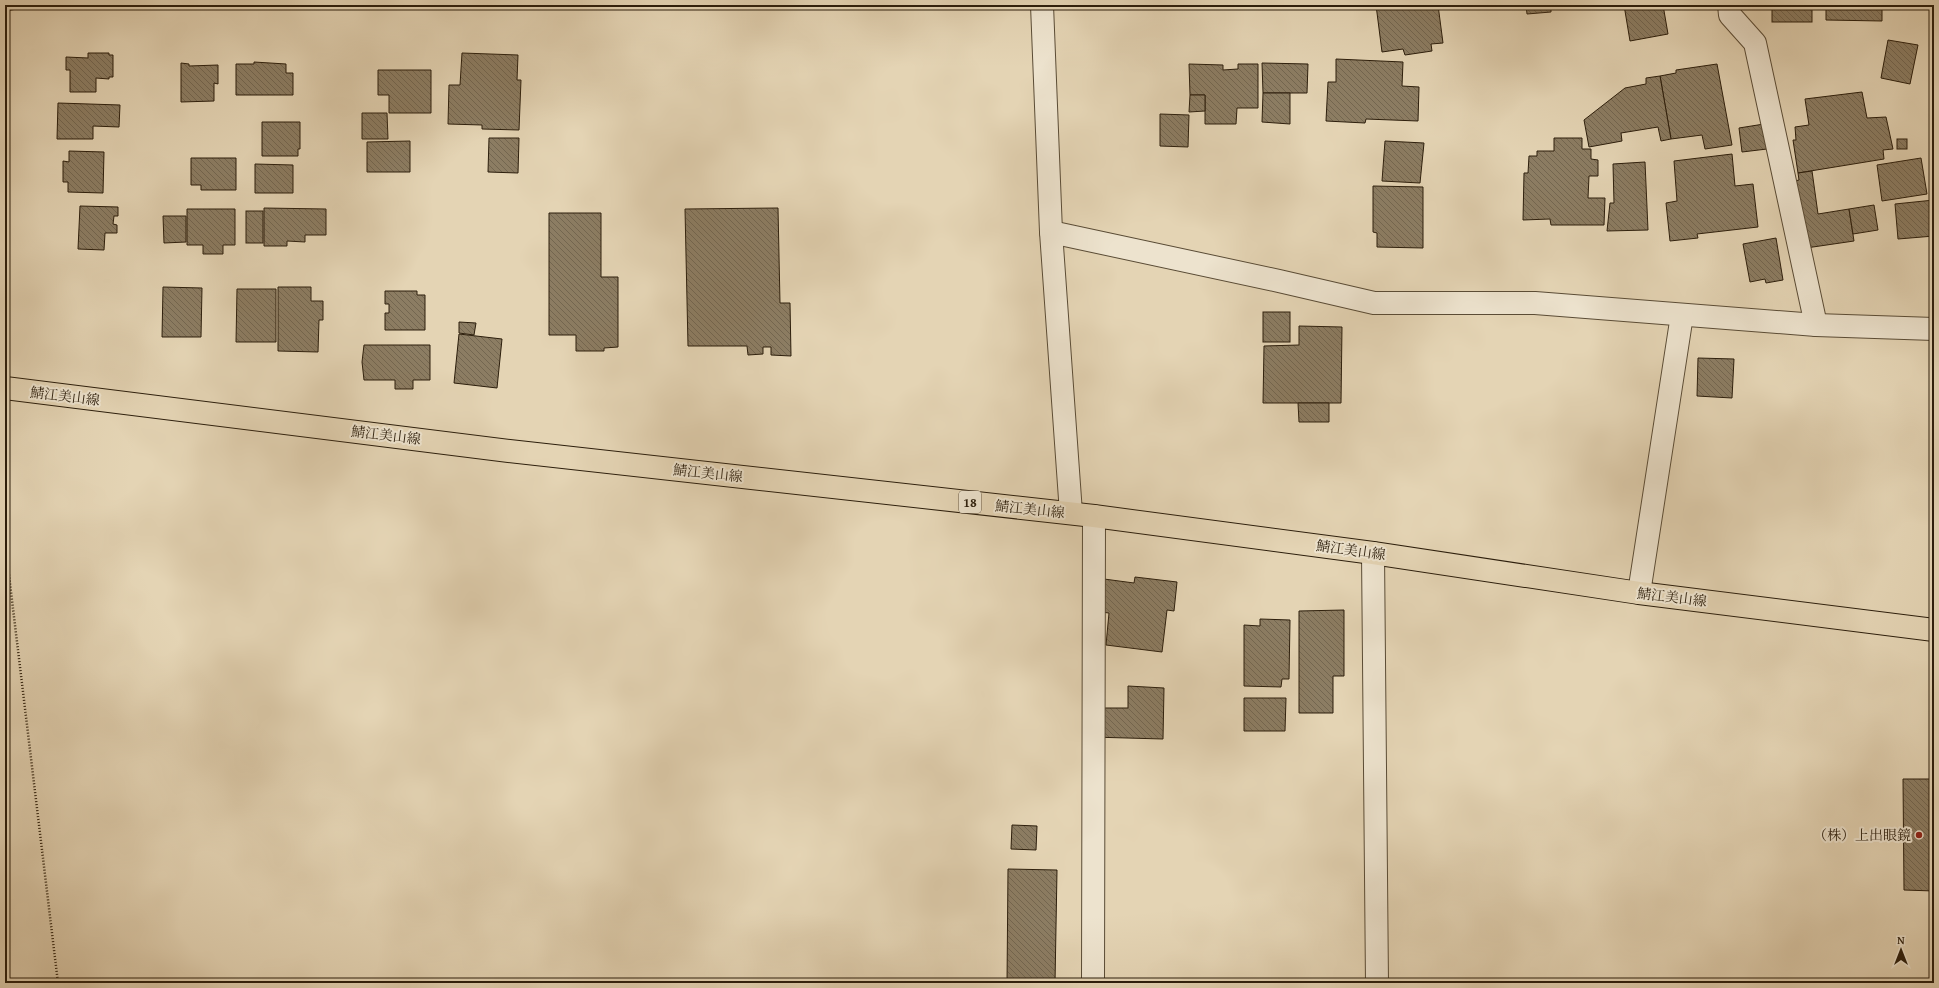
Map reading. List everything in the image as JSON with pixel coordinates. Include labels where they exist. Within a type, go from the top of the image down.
[{"type":"main road","name":"鯖江美山線","points":[[5,388],[509,451],[1071,513],[1373,553],[1639,593],[1934,630]]},
{"type":"street","points":[[1042,5],[1051,232],[1071,513]]},
{"type":"street","points":[[1729,5],[1730,15],[1755,43],[1816,325]]},
{"type":"street","points":[[1051,232],[1272,279],[1374,303],[1536,303],[1816,325],[1934,328]]},
{"type":"street","points":[[1639,593],[1682,315]]},
{"type":"street","points":[[1093,983],[1094,516]]},
{"type":"street","points":[[1373,553],[1377,983]]},
{"type":"path","points":[[5,542],[58,983]]},
{"type":"building","points":[[5,5],[28,5],[29,7],[5,11]]},
{"type":"building","points":[[1376,5],[1438,5],[1443,43],[1431,44],[1432,51],[1405,55],[1403,49],[1382,52]]},
{"type":"building","points":[[1526,5],[1558,5],[1551,6],[1551,12],[1527,14]]},
{"type":"building","points":[[1624,5],[1663,5],[1668,34],[1630,41]]},
{"type":"building","points":[[1772,5],[1812,5],[1812,22],[1772,22]]},
{"type":"building","points":[[1826,5],[1882,5],[1882,21],[1826,20]]},
{"type":"building","points":[[1888,40],[1918,45],[1910,84],[1881,78]]},
{"type":"building","points":[[88,53],[109,53],[109,55],[113,55],[113,77],[109,77],[109,79],[96,78],[96,92],[70,92],[70,70],[66,70],[66,57],[88,58]]},
{"type":"building","points":[[462,53],[518,55],[517,80],[521,80],[519,130],[482,129],[482,125],[448,124],[449,85],[460,85]]},
{"type":"building","points":[[1336,59],[1403,62],[1402,86],[1419,87],[1418,121],[1366,119],[1365,123],[1326,121],[1328,82],[1336,82]]},
{"type":"building","points":[[254,62],[286,64],[286,73],[293,73],[293,95],[236,95],[236,64],[254,64]]},
{"type":"building","points":[[181,63],[189,64],[189,66],[218,65],[218,84],[214,83],[214,101],[181,102]]},
{"type":"building","points":[[1262,63],[1308,64],[1307,93],[1263,93]]},
{"type":"building","points":[[1189,64],[1223,65],[1223,70],[1238,69],[1238,64],[1258,64],[1258,108],[1237,108],[1236,124],[1205,124],[1205,95],[1190,95]]},
{"type":"building","points":[[1717,64],[1732,145],[1705,149],[1702,135],[1671,139],[1660,76],[1676,73],[1676,70]]},
{"type":"building","points":[[378,70],[431,70],[431,113],[389,113],[389,95],[378,95]]},
{"type":"building","points":[[1660,76],[1671,139],[1661,141],[1658,127],[1621,133],[1622,141],[1589,147],[1584,120],[1625,88],[1646,84],[1646,78]]},
{"type":"building","points":[[1862,92],[1867,118],[1886,117],[1893,149],[1883,150],[1884,159],[1798,173],[1793,140],[1796,140],[1795,127],[1809,125],[1805,99]]},
{"type":"building","points":[[1263,93],[1290,93],[1290,124],[1262,122]]},
{"type":"building","points":[[1190,95],[1205,95],[1205,111],[1189,112]]},
{"type":"building","points":[[58,103],[120,105],[119,127],[93,126],[93,139],[57,139]]},
{"type":"building","points":[[362,113],[387,113],[388,139],[362,139]]},
{"type":"building","points":[[1160,114],[1189,115],[1188,147],[1160,146]]},
{"type":"building","points":[[262,122],[300,122],[300,149],[298,149],[298,156],[262,156]]},
{"type":"building","points":[[1764,124],[1767,149],[1742,152],[1739,128]]},
{"type":"building","points":[[489,138],[519,138],[518,173],[488,172]]},
{"type":"building","points":[[1554,138],[1582,138],[1582,149],[1591,149],[1591,159],[1598,160],[1598,176],[1589,176],[1588,198],[1605,198],[1604,225],[1551,225],[1550,219],[1523,220],[1524,173],[1528,173],[1529,156],[1537,156],[1537,151],[1554,151]]},
{"type":"building","points":[[1897,139],[1907,139],[1907,149],[1897,149]]},
{"type":"building","points":[[410,141],[410,172],[367,172],[367,142]]},
{"type":"building","points":[[1385,141],[1424,143],[1420,183],[1382,181]]},
{"type":"building","points":[[69,151],[104,152],[103,193],[68,192],[68,182],[63,182],[63,161],[69,162]]},
{"type":"building","points":[[1732,154],[1735,186],[1753,184],[1758,227],[1697,234],[1698,238],[1670,241],[1666,203],[1677,201],[1674,161]]},
{"type":"building","points":[[191,158],[236,158],[236,190],[201,190],[201,185],[191,185]]},
{"type":"building","points":[[1921,158],[1927,194],[1882,201],[1877,165]]},
{"type":"building","points":[[1645,162],[1648,230],[1607,231],[1610,203],[1614,203],[1613,164]]},
{"type":"building","points":[[255,164],[293,165],[293,193],[255,193]]},
{"type":"building","points":[[1812,171],[1818,214],[1849,209],[1854,241],[1806,248],[1795,181],[1799,180],[1798,173]]},
{"type":"building","points":[[1373,186],[1423,187],[1423,248],[1377,247],[1377,233],[1373,232]]},
{"type":"building","points":[[1934,200],[1934,236],[1898,239],[1895,204]]},
{"type":"building","points":[[1874,205],[1878,230],[1853,234],[1849,209]]},
{"type":"building","points":[[80,206],[118,207],[118,216],[114,216],[113,224],[117,225],[117,233],[105,233],[104,250],[78,249]]},
{"type":"building","points":[[264,208],[326,209],[326,235],[305,235],[305,242],[287,241],[287,246],[264,246]]},
{"type":"building","points":[[778,208],[780,303],[790,303],[791,356],[771,355],[771,347],[763,347],[763,354],[748,355],[747,346],[688,346],[685,209]]},
{"type":"building","points":[[187,209],[235,209],[235,245],[223,245],[223,254],[203,254],[203,245],[187,245]]},
{"type":"building","points":[[246,211],[263,211],[263,243],[246,243]]},
{"type":"building","points":[[549,213],[601,213],[601,277],[618,277],[618,347],[604,348],[604,351],[576,351],[576,335],[549,335]]},
{"type":"building","points":[[163,216],[186,216],[186,242],[164,243]]},
{"type":"building","points":[[1776,238],[1783,280],[1766,283],[1765,279],[1750,282],[1743,244]]},
{"type":"building","points":[[1934,244],[1934,263],[1931,245]]},
{"type":"building","points":[[163,287],[202,288],[201,337],[162,337]]},
{"type":"building","points":[[278,287],[311,287],[311,301],[323,301],[323,320],[319,320],[318,352],[278,351]]},
{"type":"building","points":[[237,289],[276,289],[276,342],[236,342]]},
{"type":"building","points":[[385,291],[417,291],[417,295],[425,295],[425,330],[385,330],[385,313],[389,313],[389,304],[385,304]]},
{"type":"building","points":[[1263,312],[1290,312],[1290,342],[1263,342]]},
{"type":"building","points":[[459,322],[476,323],[474,335],[459,333]]},
{"type":"building","points":[[1299,326],[1342,327],[1341,403],[1263,403],[1264,346],[1299,345]]},
{"type":"building","points":[[459,334],[502,339],[497,388],[454,383]]},
{"type":"building","points":[[364,345],[430,345],[430,380],[413,380],[413,389],[395,389],[395,380],[364,380],[362,362]]},
{"type":"building","points":[[1698,358],[1734,359],[1732,398],[1697,396]]},
{"type":"building","points":[[1298,403],[1329,403],[1329,422],[1299,422]]},
{"type":"building","points":[[1135,577],[1177,582],[1174,611],[1167,610],[1162,652],[1106,645],[1109,613],[1101,612],[1104,579],[1134,583]]},
{"type":"building","points":[[1344,610],[1344,676],[1333,676],[1333,713],[1299,713],[1299,611]]},
{"type":"building","points":[[1260,619],[1290,620],[1289,679],[1282,679],[1281,687],[1244,686],[1244,625],[1260,626]]},
{"type":"building","points":[[1128,686],[1164,688],[1163,739],[1091,737],[1091,708],[1128,708]]},
{"type":"building","points":[[1244,698],[1286,698],[1285,731],[1244,731]]},
{"type":"building","name":"（株）上出眼鏡","points":[[1903,779],[1934,779],[1934,891],[1904,890]]},
{"type":"building","points":[[1012,825],[1037,826],[1036,850],[1011,849]]},
{"type":"building","points":[[1008,869],[1057,870],[1055,983],[1007,983]]},
{"type":"place","name":"（株）上出眼鏡","points":[[1919,835]]}]
